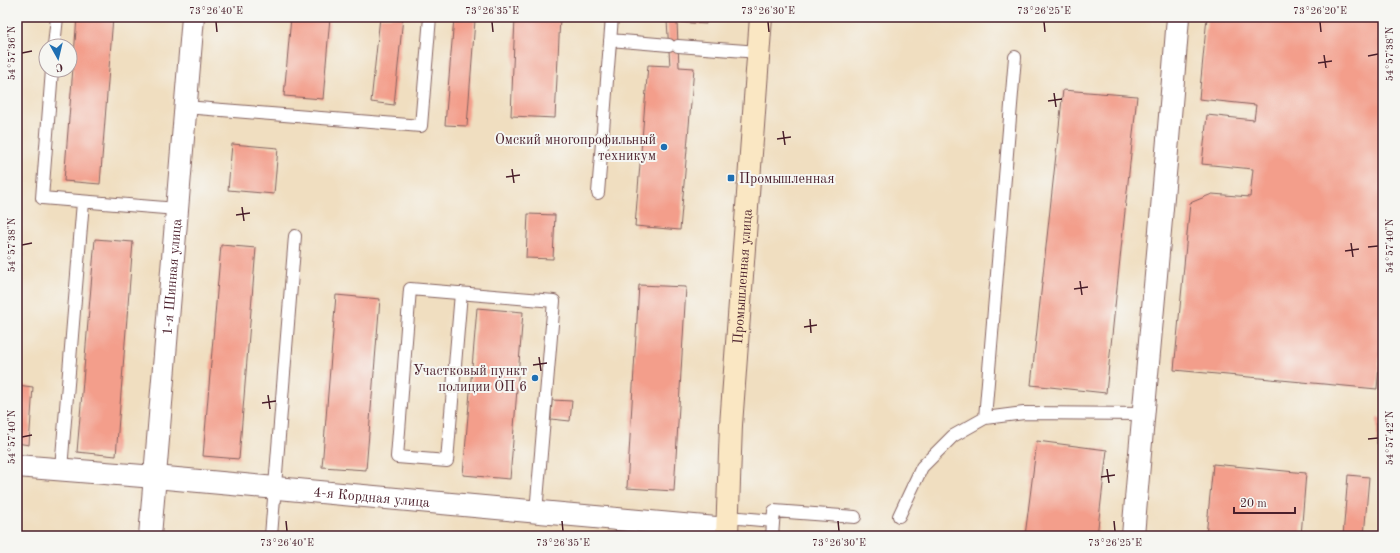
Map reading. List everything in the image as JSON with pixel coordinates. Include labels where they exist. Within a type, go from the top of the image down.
[{"type":"main road","name":"Промышленная улица","points":[[727,528],[731,425],[761,17]]},
{"type":"street","name":"1-я Шинная улица","points":[[150,536],[193,17]]},
{"type":"street","points":[[1133,536],[1167,160],[1178,17]]},
{"type":"street","name":"4-я Кордная улица","points":[[17,466],[727,528]]},
{"type":"lane","points":[[55,38],[56,17]]},
{"type":"lane","points":[[186,107],[421,126],[430,17]]},
{"type":"lane","points":[[598,193],[612,17]]},
{"type":"lane","points":[[610,40],[759,52]]},
{"type":"lane","points":[[985,418],[1015,57]]},
{"type":"lane","points":[[51,78],[42,198],[177,209]]},
{"type":"lane","points":[[61,469],[83,202]]},
{"type":"lane","points":[[271,536],[295,236]]},
{"type":"lane","points":[[461,293],[447,461],[397,457],[410,289],[461,293],[554,301],[536,512]]},
{"type":"lane","points":[[899,516],[922,467],[953,436],[985,418],[1024,414],[1143,414]]},
{"type":"lane","points":[[772,536],[774,511],[855,517]]},
{"type":"lane","points":[[727,528],[773,521]]},
{"type":"building","points":[[17,17],[19,17],[18,31],[17,31]]},
{"type":"building","points":[[77,17],[113,17],[100,184],[64,181],[72,78],[78,78],[78,38],[75,38]]},
{"type":"building","points":[[291,17],[330,17],[323,99],[284,96]]},
{"type":"building","points":[[380,17],[403,17],[394,105],[371,102]]},
{"type":"building","points":[[515,17],[560,17],[555,118],[511,116]]},
{"type":"building","name":"Омский многопрофильный техникум","points":[[650,17],[707,17],[706,24],[677,22],[679,67],[694,68],[680,230],[635,226],[648,65],[670,66],[667,21],[649,20]]},
{"type":"building","points":[[1207,17],[1383,17],[1383,322],[1377,389],[1174,370],[1190,203],[1212,194],[1250,197],[1253,169],[1202,164],[1207,115],[1254,120],[1256,105],[1199,99]]},
{"type":"building","points":[[454,18],[475,20],[467,126],[445,125]]},
{"type":"building","points":[[1063,90],[1137,96],[1106,393],[1031,385]]},
{"type":"building","points":[[232,144],[278,148],[274,194],[228,190]]},
{"type":"building","points":[[528,214],[555,215],[553,259],[526,258]]},
{"type":"building","points":[[95,239],[133,242],[116,456],[77,452]]},
{"type":"building","points":[[221,245],[256,248],[239,459],[203,456]]},
{"type":"building","points":[[17,252],[21,252],[18,292],[17,292]]},
{"type":"building","points":[[639,285],[686,287],[674,491],[627,488]]},
{"type":"building","points":[[336,295],[380,299],[366,470],[322,467]]},
{"type":"building","points":[[477,308],[523,312],[510,479],[463,475]]},
{"type":"building","points":[[17,385],[33,387],[29,445],[17,443]]},
{"type":"building","points":[[552,400],[572,401],[570,421],[551,419]]},
{"type":"building","points":[[1377,418],[1383,419],[1383,444],[1377,444]]},
{"type":"building","points":[[1037,441],[1107,450],[1097,536],[1025,536]]},
{"type":"building","points":[[1213,464],[1306,473],[1301,536],[1206,536]]},
{"type":"building","points":[[1348,475],[1369,477],[1364,536],[1343,536]]},
{"type":"place","name":"Омский многопрофильный техникум","points":[[664,147]]},
{"type":"place","name":"Промышленная","points":[[731,178]]},
{"type":"place","name":"Участковый пункт полиции ОП 6","points":[[535,378]]}]
